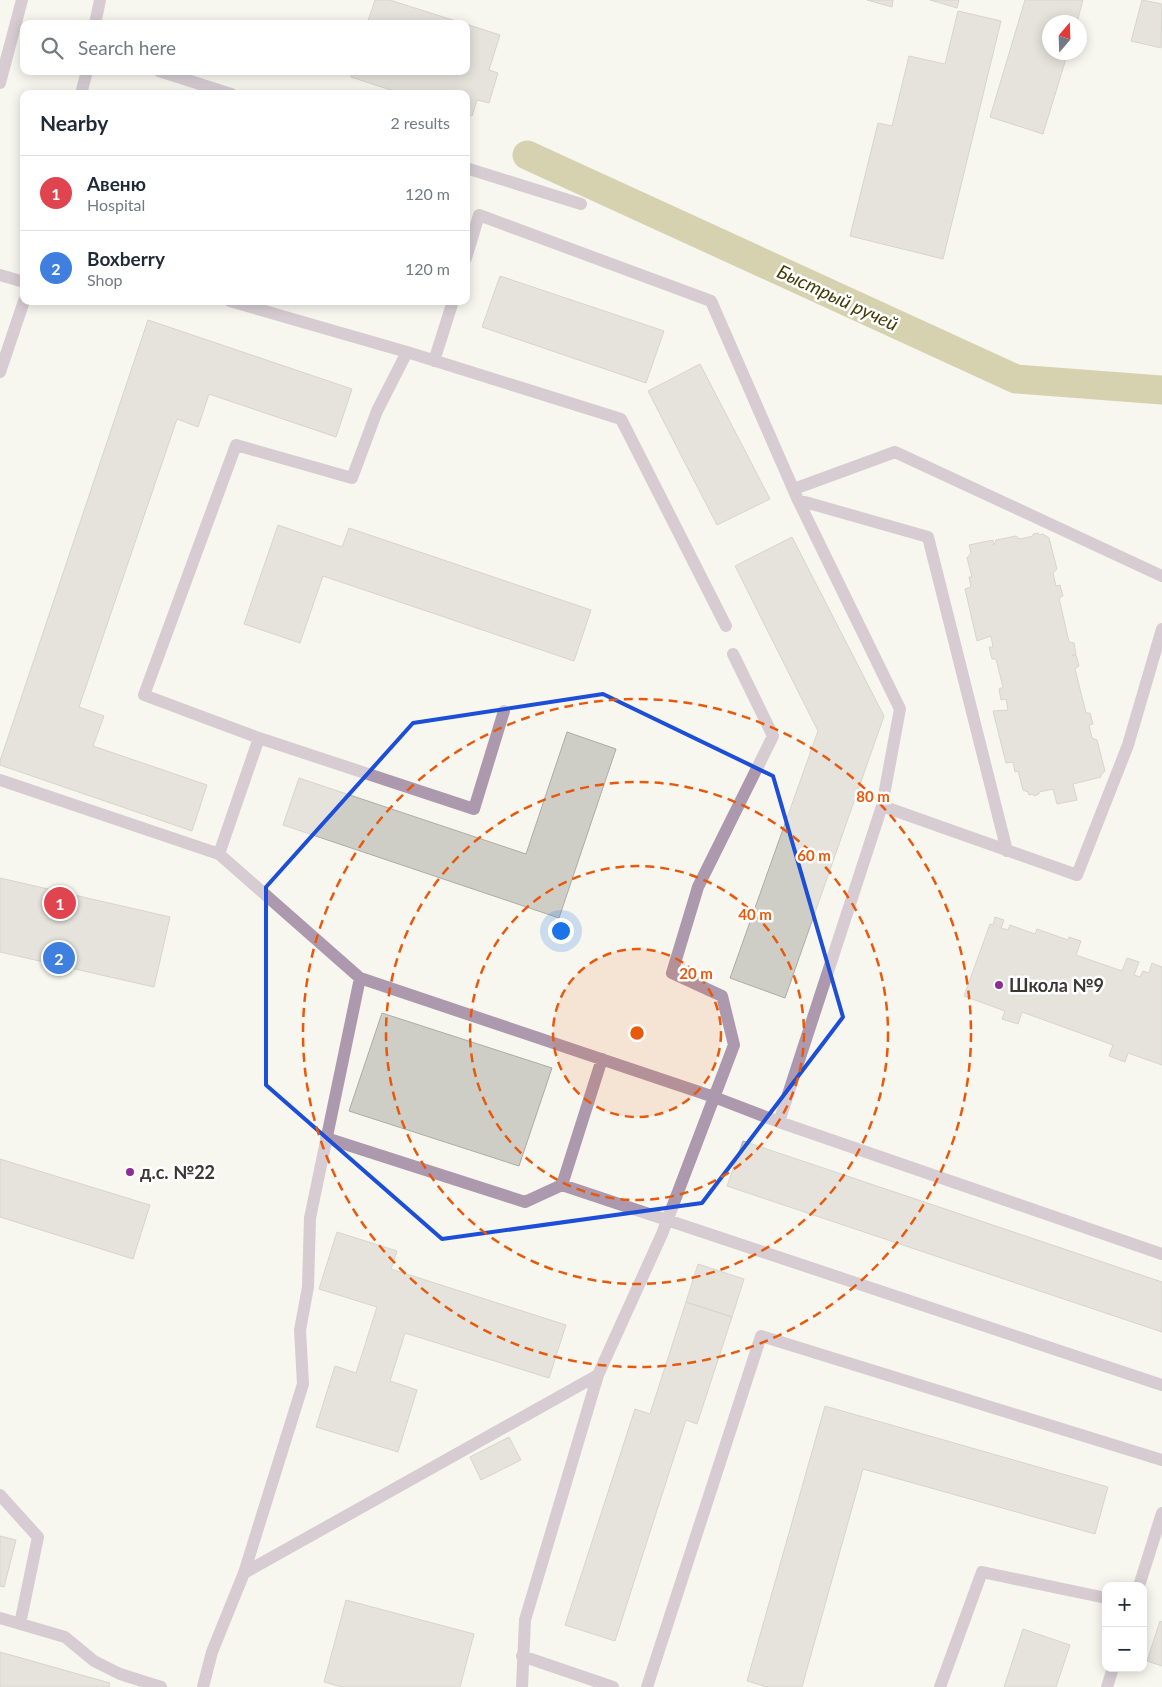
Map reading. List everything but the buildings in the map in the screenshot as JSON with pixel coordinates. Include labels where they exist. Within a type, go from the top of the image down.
[{"type":"street","points":[[0,83],[22,0]]},
{"type":"street","points":[[97,20],[100,0]]},
{"type":"street","points":[[83,90],[86,75]]},
{"type":"street","points":[[172,75],[218,90]]},
{"type":"street","points":[[470,169],[581,204]]},
{"type":"street","points":[[470,245],[479,215],[711,301],[796,494],[900,709],[882,806],[779,1122]]},
{"type":"street","points":[[0,275],[20,281]]},
{"type":"street","points":[[0,372],[23,305]]},
{"type":"street","points":[[244,305],[407,352],[622,419],[726,626]]},
{"type":"street","points":[[434,361],[452,305]]},
{"type":"street","points":[[407,352],[377,411],[352,478],[236,445],[144,695],[259,738],[474,809],[504,711]]},
{"type":"street","points":[[796,494],[895,452],[1162,576]]},
{"type":"street","points":[[796,494],[928,537],[1007,850]]},
{"type":"street","points":[[882,806],[1078,875],[1128,745],[1162,629]]},
{"type":"street","points":[[522,1687],[525,1620],[598,1375],[667,1221],[734,1045],[722,996],[672,973],[698,887],[773,736],[733,654]]},
{"type":"street","points":[[219,854],[259,738]]},
{"type":"street","points":[[0,780],[219,854],[360,978],[714,1097],[779,1122],[1162,1254]]},
{"type":"street","points":[[204,1687],[212,1652],[244,1573],[303,1384],[300,1330],[308,1287],[310,1218],[360,978]]},
{"type":"street","points":[[562,1186],[602,1059]]},
{"type":"street","points":[[326,1138],[525,1202],[562,1186],[1162,1385]]},
{"type":"street","points":[[647,1687],[761,1336],[1162,1460]]},
{"type":"street","points":[[244,1573],[598,1375]]},
{"type":"street","points":[[0,1494],[38,1536],[20,1624]]},
{"type":"street","points":[[1140,1582],[1162,1513]]},
{"type":"street","points":[[940,1687],[982,1572],[1102,1597]]},
{"type":"street","points":[[0,1618],[65,1637],[94,1661],[111,1670],[161,1687]]},
{"type":"street","points":[[522,1656],[613,1687]]},
{"type":"street","points":[[1107,1687],[1112,1672]]},
{"type":"highlighted area","points":[[603,694],[773,776],[843,1017],[702,1203],[442,1239],[266,1085],[266,887],[413,723]]},
{"type":"waterway","name":"Быстрый ручей","points":[[527,155],[1016,379],[1162,390]]},
{"type":"place","name":"Авеню","points":[[60,903]]},
{"type":"place","name":"Boxberry","points":[[59,958]]},
{"type":"place","name":"Школа №9","points":[[999,985]]},
{"type":"place","name":"д.с. №22","points":[[130,1172]]}]
